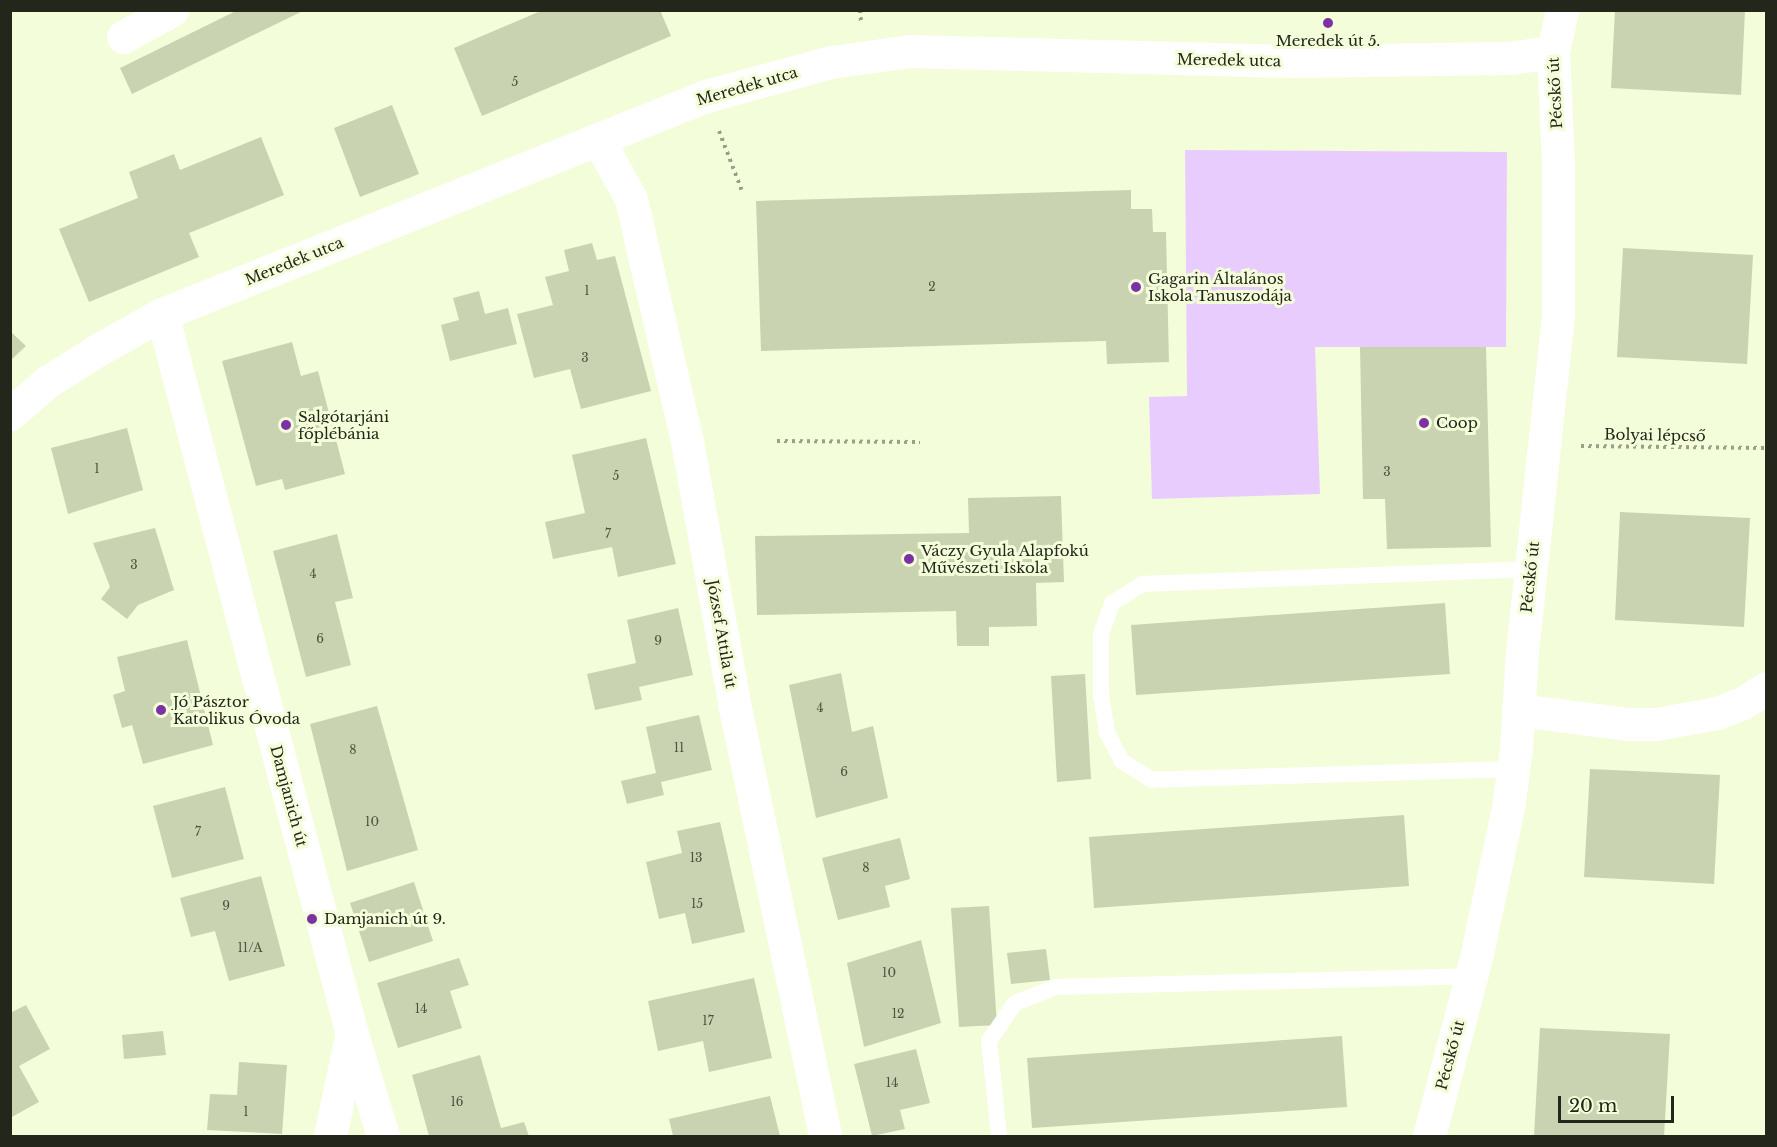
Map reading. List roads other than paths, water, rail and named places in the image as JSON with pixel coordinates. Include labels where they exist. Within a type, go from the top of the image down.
[{"type":"street","points":[[123,37],[172,10]]},
{"type":"street","name":"Pécskő út","points":[[1429,1137],[1471,976],[1504,830],[1513,768],[1531,568],[1558,315],[1560,245],[1553,52],[1562,10]]},
{"type":"street","name":"Meredek utca","points":[[10,414],[47,382],[162,314],[706,96],[831,62],[910,51],[1294,61],[1509,58],[1553,52]]},
{"type":"street","name":"József Attila út","points":[[598,139],[631,199],[687,441],[734,703],[825,1137]]},
{"type":"street","name":"Damjanich út","points":[[162,314],[352,1034],[383,1137]]},
{"type":"street","points":[[1518,710],[1629,724],[1656,724],[1717,713],[1743,703],[1767,688]]},
{"type":"street","points":[[330,1137],[352,1034]]},
{"type":"lane","points":[[1513,768],[1152,780],[1122,761],[1107,733],[1101,696],[1101,634],[1112,603],[1142,584],[1531,568]]},
{"type":"lane","points":[[999,1137],[990,1041],[1015,1003],[1056,987],[1471,976]]},
{"type":"place","name":"Meredek út 5.","points":[[1328,23]]},
{"type":"place","name":"Gagarin Általános Iskola Tanuszodája","points":[[1136,287]]},
{"type":"place","name":"Coop","points":[[1424,423]]},
{"type":"place","name":"Salgótarjáni főplébánia","points":[[286,425]]},
{"type":"place","name":"Váczy Gyula Alapfokú Művészeti Iskola","points":[[909,559]]},
{"type":"place","name":"Jó Pásztor Katolikus Óvoda","points":[[161,710]]},
{"type":"place","name":"Damjanich út 9.","points":[[312,919]]}]
